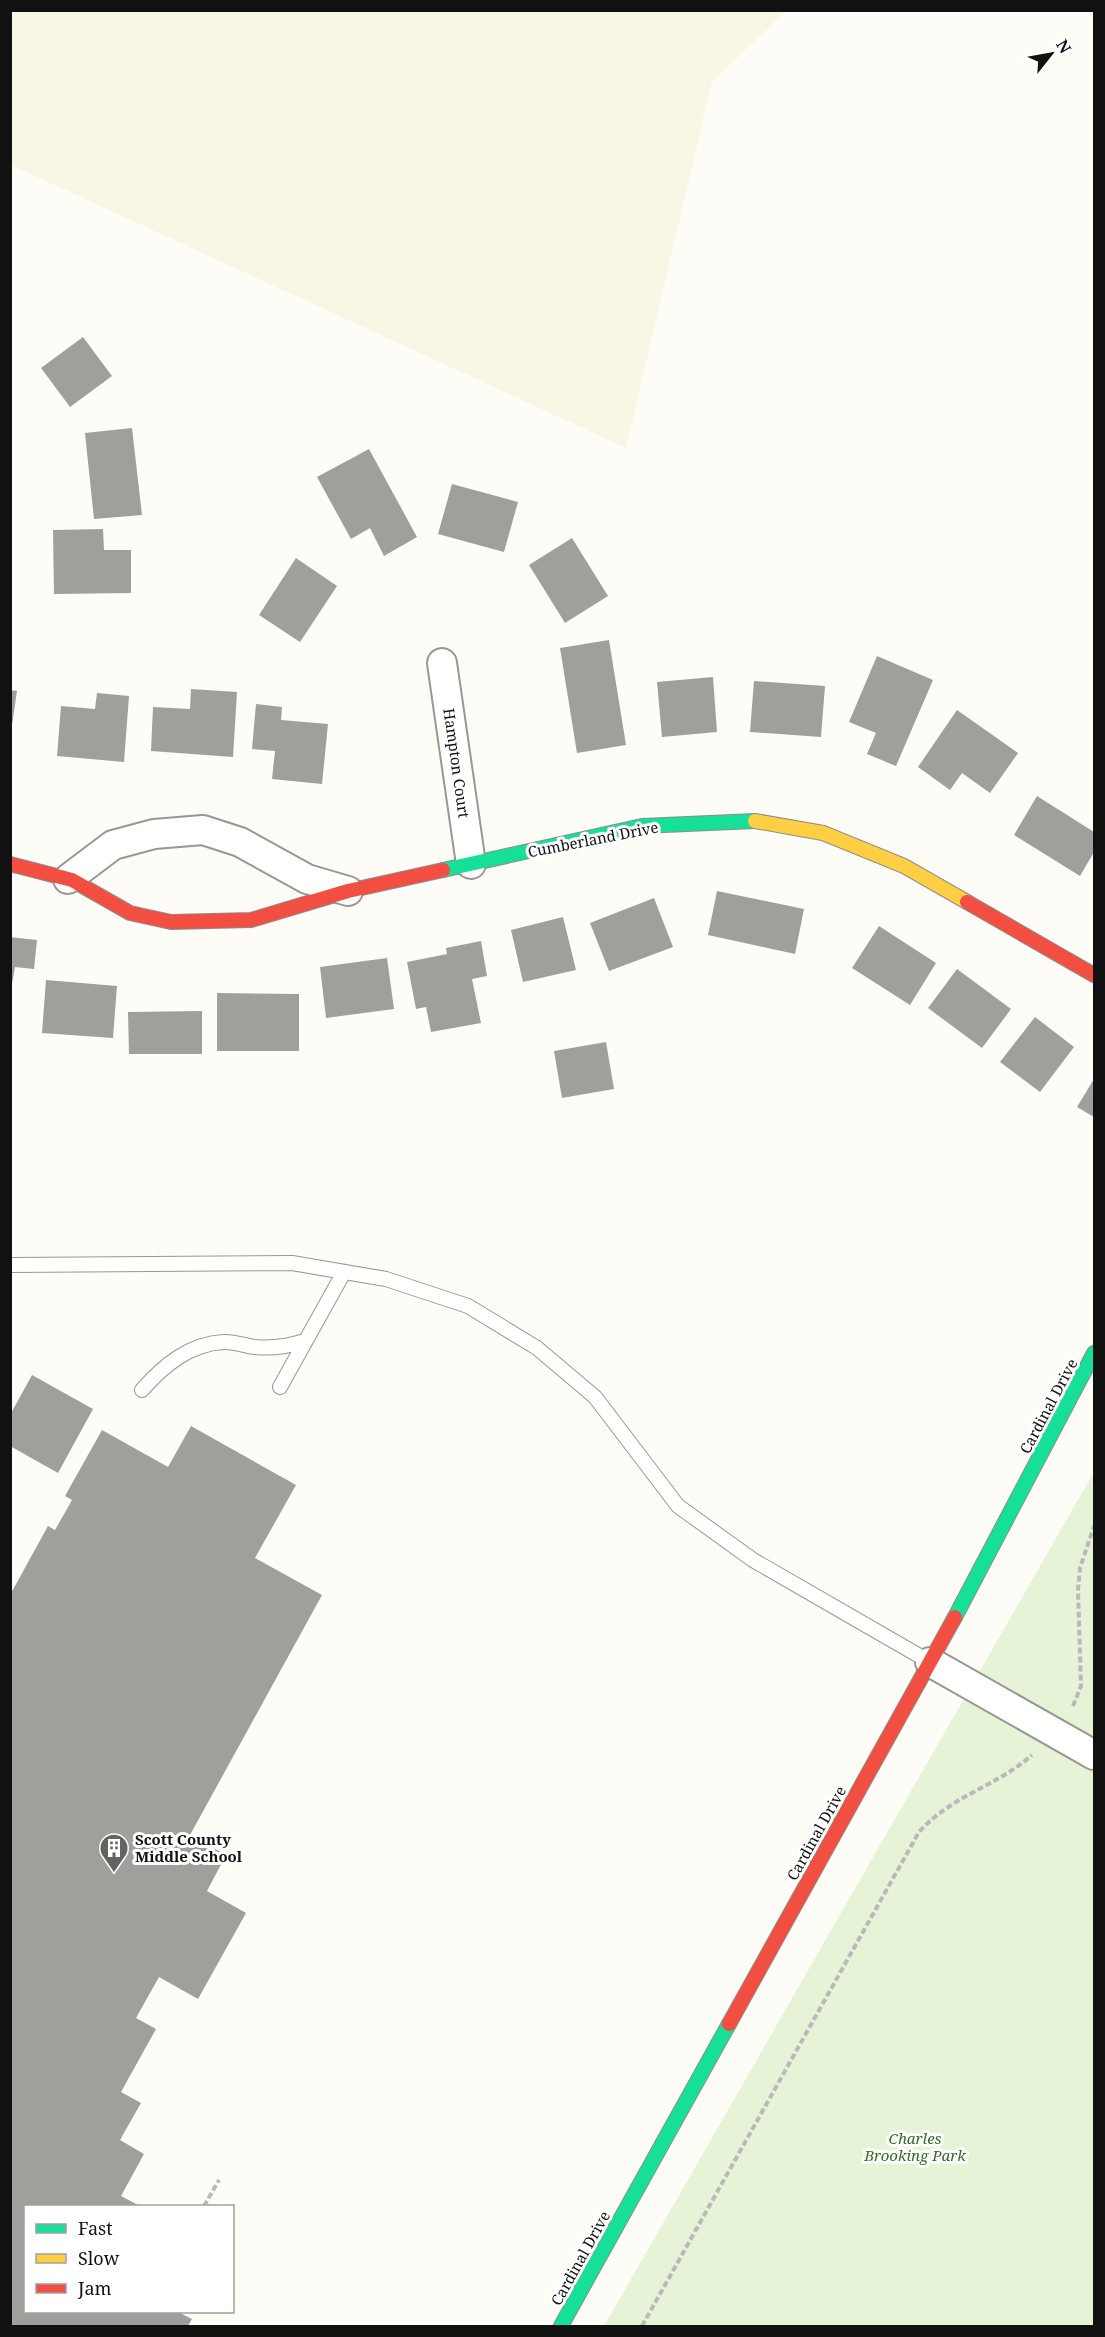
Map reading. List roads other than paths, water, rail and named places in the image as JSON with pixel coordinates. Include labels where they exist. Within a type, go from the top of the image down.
[{"type":"street","name":"Hampton Court","points":[[442,663],[471,864]]},
{"type":"street","name":"Cumberland Drive","points":[[10,864],[68,879],[130,913],[171,922],[251,920],[348,891],[642,826],[748,820],[823,833],[904,866],[1095,975]]},
{"type":"street","name":"Cumberland Drive","points":[[68,879],[113,845],[154,834],[203,830],[240,842],[307,879],[348,891]]},
{"type":"street","name":"Cardinal Drive","points":[[561,2326],[930,1662],[1095,1353]]},
{"type":"street","points":[[930,1662],[1095,1755]]},
{"type":"lane","points":[[10,1265],[291,1263],[386,1279],[468,1305],[537,1348],[595,1397],[678,1506],[753,1560],[930,1662]]},
{"type":"lane","points":[[280,1387],[344,1272]]},
{"type":"lane","points":[[142,1390],[168,1364],[192,1350],[222,1341],[286,1347],[306,1341]]},
{"type":"place","name":"Scott County Middle School","points":[[114,1874]]},
{"type":"park label","name":"Charles Brooking Park","points":[[915,2146]]}]
